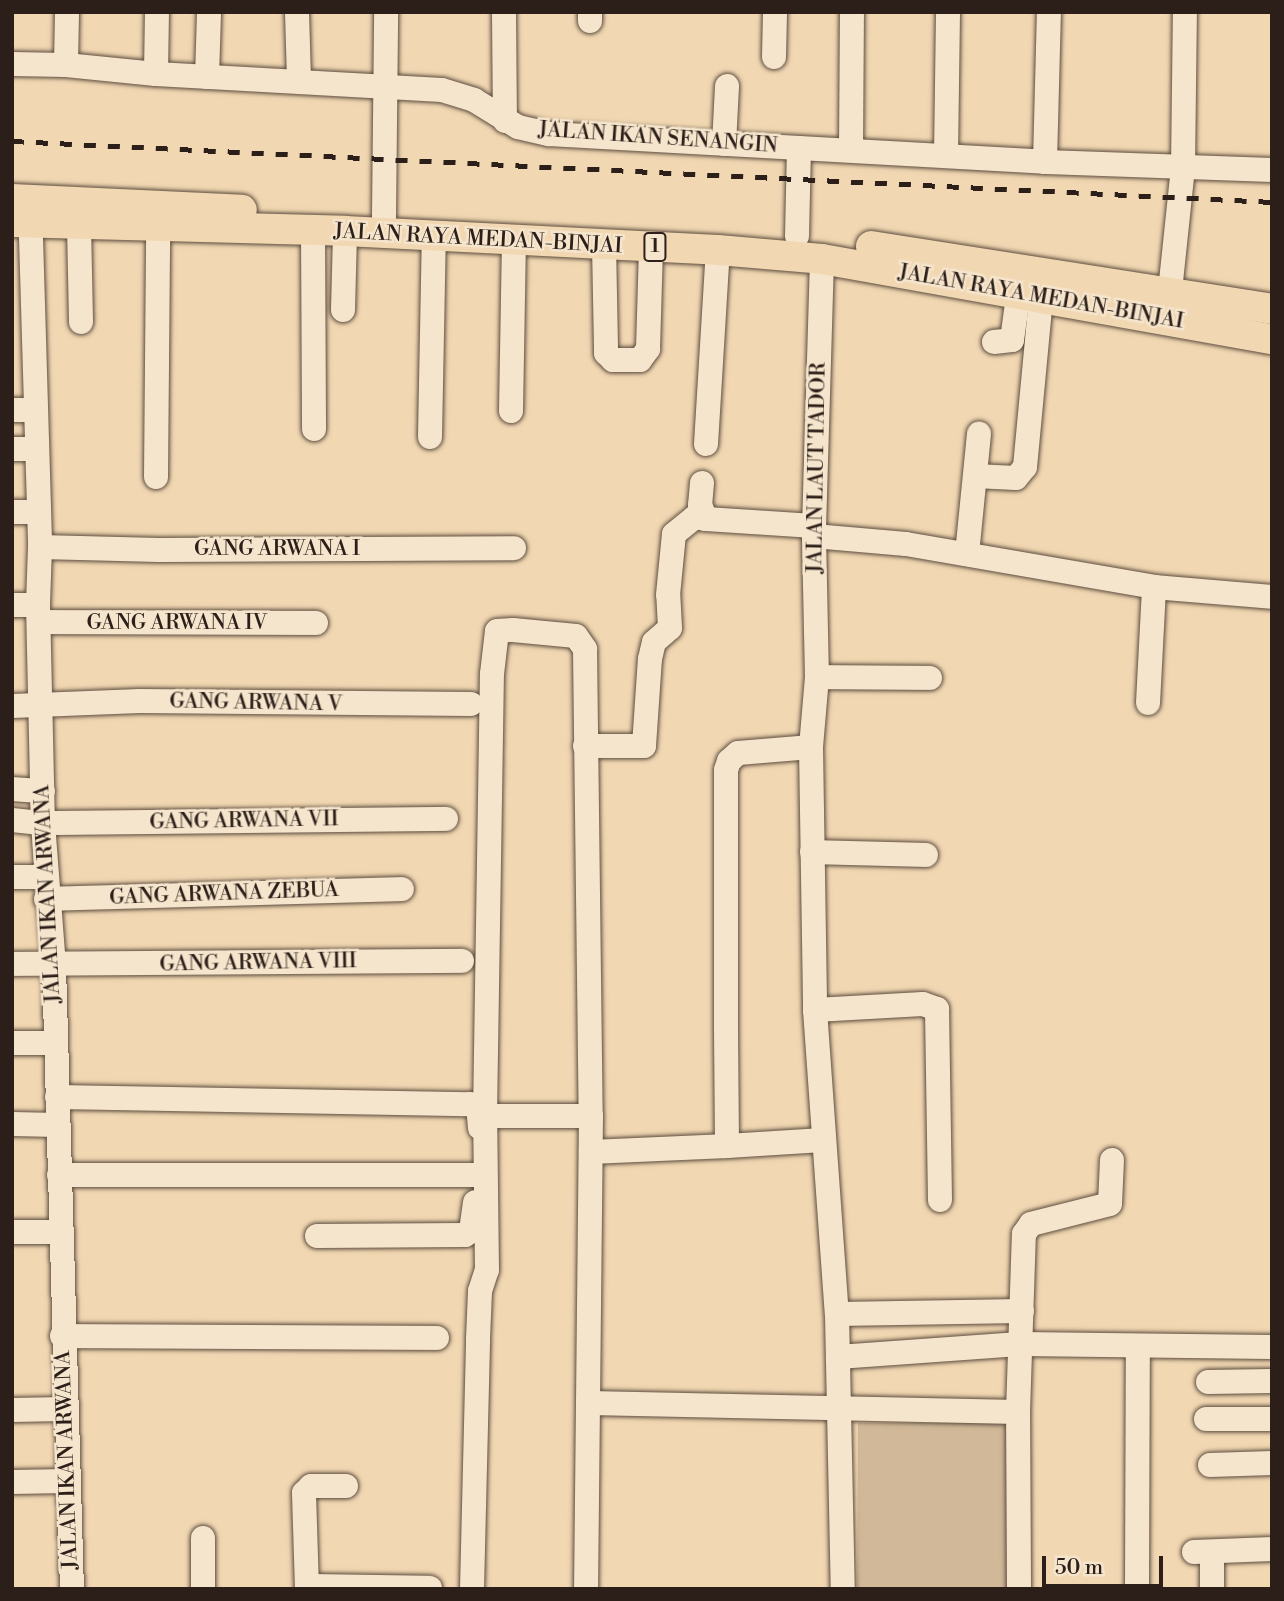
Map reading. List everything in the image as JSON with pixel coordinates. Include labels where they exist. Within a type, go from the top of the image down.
[{"type":"main road","name":"JALAN RAYA MEDAN-BINJAI","points":[[21,211],[384,217],[442,231],[514,240],[718,250],[822,259],[1272,339]]},
{"type":"main road","name":"JALAN RAYA MEDAN-BINJAI","points":[[21,211],[79,225],[158,228],[313,232],[442,231],[518,221],[797,236],[1170,291],[1272,309]]},
{"type":"street","points":[[65,65],[67,12]]},
{"type":"street","points":[[156,74],[158,12]]},
{"type":"street","points":[[207,77],[209,12]]},
{"type":"street","points":[[297,12],[299,82]]},
{"type":"street","points":[[384,217],[386,12]]},
{"type":"street","points":[[504,12],[505,121]]},
{"type":"street","points":[[774,57],[775,12]]},
{"type":"street","points":[[851,150],[852,12]]},
{"type":"street","points":[[946,156],[948,12]]},
{"type":"street","points":[[1045,162],[1049,12]]},
{"type":"street","points":[[1170,291],[1183,168],[1185,12]]},
{"type":"street","name":"JALAN IKAN SENANGIN","points":[[12,64],[387,85],[459,94],[474,100],[505,121],[549,134],[1045,162],[1272,170]]},
{"type":"street","points":[[724,144],[727,86]]},
{"type":"street","points":[[797,236],[799,148]]},
{"type":"street","name":"JALAN IKAN ARWANA","points":[[21,211],[24,449],[38,512],[40,547],[38,614],[43,823],[54,966],[64,1409],[72,1589]]},
{"type":"street","points":[[79,225],[81,322]]},
{"type":"street","points":[[156,477],[158,228]]},
{"type":"street","points":[[343,310],[345,231]]},
{"type":"street","points":[[430,437],[442,231]]},
{"type":"street","points":[[313,232],[314,429]]},
{"type":"street","points":[[511,411],[514,240]]},
{"type":"street","points":[[604,244],[606,353],[613,360],[640,360],[648,349],[651,247]]},
{"type":"street","points":[[706,444],[718,250]]},
{"type":"street","name":"JALAN LAUT TADOR","points":[[822,259],[814,531],[817,677],[811,747],[812,852],[815,1010],[837,1314],[844,1589]]},
{"type":"street","points":[[994,342],[1012,340],[1030,298]]},
{"type":"street","points":[[975,476],[1016,478],[1025,467],[1030,298]]},
{"type":"street","points":[[967,554],[979,434]]},
{"type":"street","points":[[702,483],[701,505],[706,519]]},
{"type":"street","points":[[12,512],[38,512]]},
{"type":"street","points":[[585,746],[645,746],[650,659],[654,642],[670,628],[668,594],[674,534],[695,517],[814,531],[967,554],[1154,587],[1272,597]]},
{"type":"street","name":"GANG ARWANA I","points":[[40,547],[159,550],[513,548]]},
{"type":"street","points":[[1149,703],[1154,587]]},
{"type":"street","name":"GANG ARWANA IV","points":[[12,605],[38,614],[316,623]]},
{"type":"street","points":[[472,1589],[480,1291],[487,1270],[485,1116],[492,674],[497,631],[576,636],[582,641],[591,1116],[586,1589]]},
{"type":"street","points":[[817,677],[930,678]]},
{"type":"street","name":"GANG ARWANA V","points":[[12,706],[140,701],[471,704]]},
{"type":"street","points":[[727,1146],[726,770],[729,761],[738,753],[811,747]]},
{"type":"street","points":[[12,789],[43,791]]},
{"type":"street","name":"GANG ARWANA VII","points":[[12,820],[43,823],[446,818]]},
{"type":"street","points":[[812,852],[926,855]]},
{"type":"street","name":"GANG ARWANA ZEBUA","points":[[12,877],[46,888],[402,889]]},
{"type":"street","name":"GANG ARWANA VIII","points":[[12,964],[54,966],[461,961]]},
{"type":"street","points":[[815,1010],[923,1004],[937,1009],[940,1200]]},
{"type":"street","points":[[12,1043],[55,1043]]},
{"type":"street","points":[[57,1097],[478,1105],[479,1175],[471,1231],[465,1235],[317,1236]]},
{"type":"street","points":[[485,1116],[591,1116]]},
{"type":"street","points":[[12,1124],[58,1125]]},
{"type":"street","points":[[591,1152],[823,1140]]},
{"type":"street","points":[[1020,1589],[1018,1412],[1024,1234],[1031,1224],[1110,1204],[1112,1160]]},
{"type":"street","points":[[59,1175],[479,1175]]},
{"type":"street","points":[[12,1232],[60,1232]]},
{"type":"street","points":[[837,1314],[1022,1311]]},
{"type":"street","points":[[62,1336],[437,1338]]},
{"type":"street","points":[[838,1357],[1020,1344],[1272,1347]]},
{"type":"street","points":[[1137,1589],[1138,1346]]},
{"type":"street","points":[[1208,1382],[1272,1381]]},
{"type":"street","points":[[589,1404],[1018,1412]]},
{"type":"street","points":[[12,1410],[64,1409]]},
{"type":"street","points":[[1206,1419],[1272,1419]]},
{"type":"street","points":[[1210,1465],[1272,1464]]},
{"type":"street","points":[[12,1482],[67,1481]]},
{"type":"street","points":[[346,1486],[306,1489],[304,1542],[307,1587],[430,1588]]},
{"type":"street","points":[[203,1538],[203,1589]]},
{"type":"street","points":[[1212,1589],[1203,1552],[1272,1549]]},
{"type":"shaded area","points":[[858,1423],[1010,1423],[1009,1589],[857,1589]]},
{"type":"railway","points":[[12,141],[1272,202]]}]
